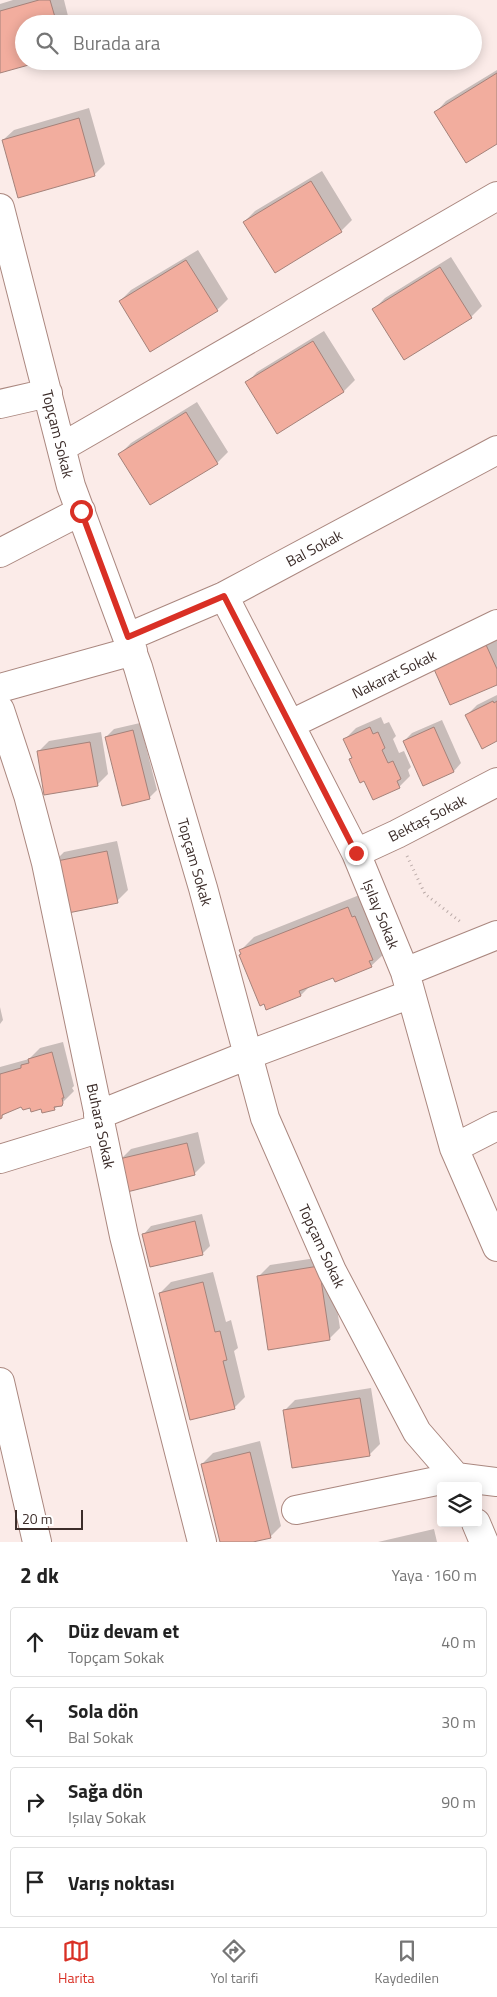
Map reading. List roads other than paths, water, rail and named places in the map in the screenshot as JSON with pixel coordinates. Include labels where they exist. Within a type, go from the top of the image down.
[{"type":"street","points":[[62,447],[497,196]]},
{"type":"street","name":"Topçam Sokak","points":[[0,208],[72,486],[130,644],[201,878],[265,1118],[332,1271],[417,1432],[458,1481]]},
{"type":"street","points":[[0,404],[48,393]]},
{"type":"street","name":"Bal Sokak","points":[[0,688],[130,644],[497,450]]},
{"type":"street","points":[[0,553],[81,511]]},
{"type":"street","name":"Işılay Sokak","points":[[224,596],[356,853],[408,983],[454,1148],[497,1247]]},
{"type":"street","name":"Nakarat Sokak","points":[[291,724],[497,624]]},
{"type":"street","name":"Buhara Sokak","points":[[0,710],[28,795],[46,863],[124,1236],[202,1542]]},
{"type":"street","name":"Bektaş Sokak","points":[[356,853],[497,782]]},
{"type":"street","points":[[0,1159],[100,1122],[408,983],[491,938]]},
{"type":"street","points":[[454,1148],[497,1126]]},
{"type":"street","points":[[0,1382],[37,1542]]},
{"type":"street","points":[[296,1510],[458,1481],[497,1482]]},
{"type":"street","points":[[478,1527],[484,1542]]}]
